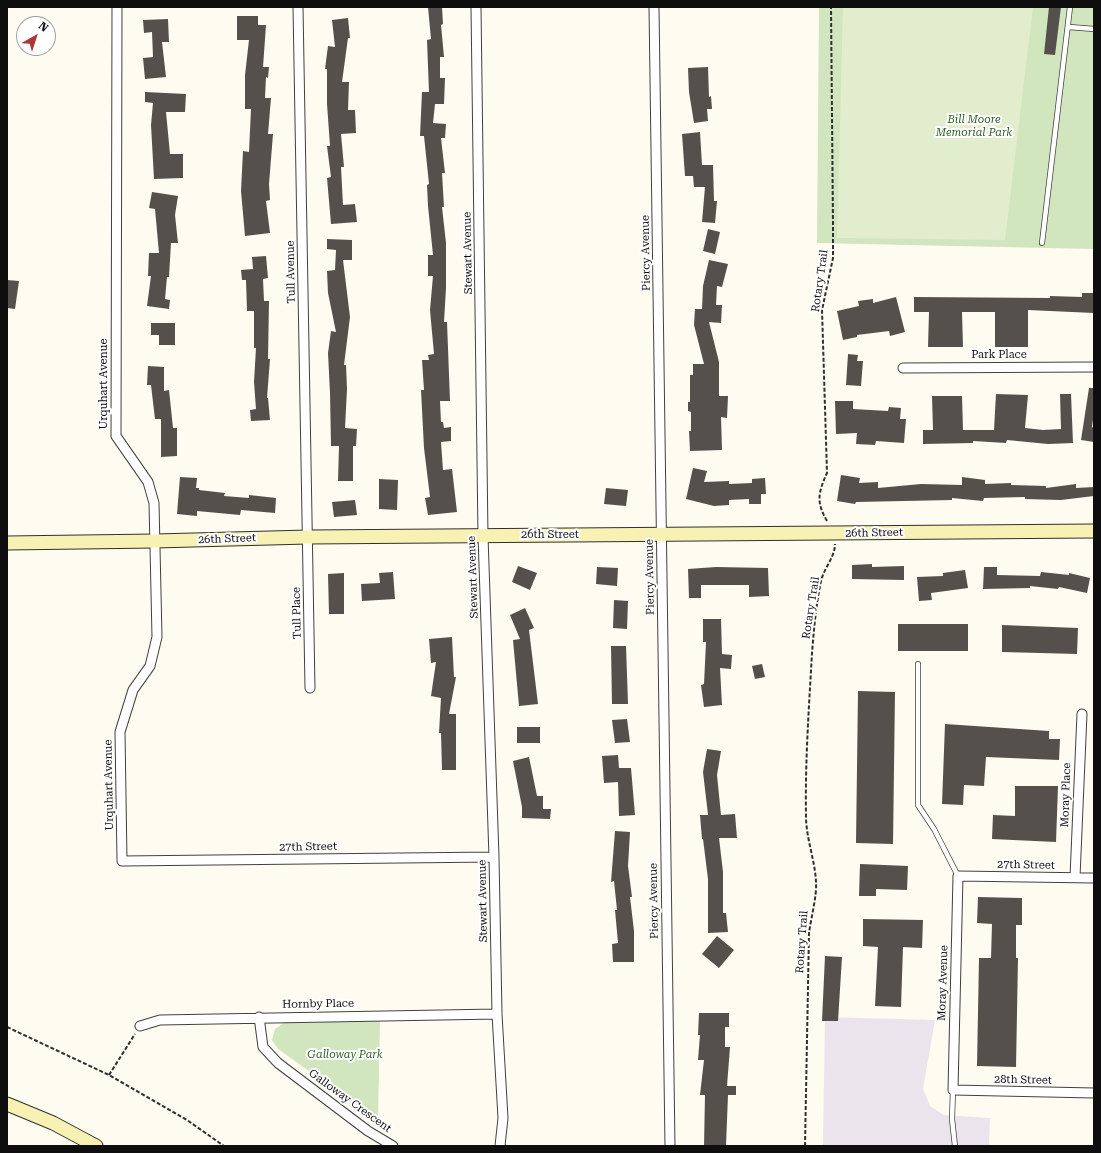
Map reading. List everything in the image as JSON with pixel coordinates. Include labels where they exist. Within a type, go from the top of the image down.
[{"type":"street","name":"Urquhart Avenue","points":[[117,7],[116,436],[148,482],[154,503],[157,637],[150,666],[134,690],[120,732],[122,861]]},
{"type":"street","name":"Tull Avenue","points":[[298,7],[308,537]]},
{"type":"street","name":"Stewart Avenue","points":[[476,7],[484,536],[494,857],[497,1014],[503,1118],[500,1146]]},
{"type":"street","name":"Piercy Avenue","points":[[654,7],[670,1146]]},
{"type":"street","name":"Park Place","points":[[903,368],[1094,367]]},
{"type":"street","name":"26th Street","points":[[7,543],[308,537],[1094,531]]},
{"type":"street","name":"Tull Place","points":[[308,537],[310,688]]},
{"type":"street","name":"Moray Place","points":[[1075,877],[1082,714]]},
{"type":"street","name":"27th Street","points":[[122,861],[494,857]]},
{"type":"street","name":"27th Street","points":[[958,876],[1094,878]]},
{"type":"street","name":"Moray Avenue","points":[[952,1090],[958,876]]},
{"type":"street","name":"Hornby Place","points":[[140,1026],[160,1020],[259,1017],[497,1014]]},
{"type":"street","name":"Galloway Crescent","points":[[259,1017],[263,1047],[278,1063],[368,1131],[393,1146]]},
{"type":"street","name":"28th Street","points":[[952,1090],[1094,1093]]},
{"type":"street","points":[[7,1104],[53,1123],[96,1146]]},
{"type":"lane","points":[[1042,243],[1069,27],[1070,7]]},
{"type":"lane","points":[[1069,27],[1094,29]]},
{"type":"lane","points":[[918,664],[918,805],[934,829],[958,876]]},
{"type":"lane","points":[[952,1090],[952,1119],[956,1146]]},
{"type":"path","name":"Rotary Trail","points":[[805,1146],[809,933],[812,909],[816,894],[816,882],[806,822],[805,769],[814,620],[822,580],[835,546],[833,533],[818,501],[821,487],[827,473],[822,310],[832,258],[834,224],[831,7]]},
{"type":"path","points":[[109,1075],[140,1026]]},
{"type":"path","points":[[7,1027],[109,1075],[187,1120],[224,1146]]},
{"type":"shaded area","points":[[825,1017],[935,1020],[923,1089],[930,1106],[944,1115],[990,1118],[989,1146],[823,1146]]},
{"type":"green space","name":"Bill Moore Memorial Park","points":[[819,7],[1094,7],[1094,249],[817,243]]},
{"type":"green space","name":"Bill Moore Memorial Park","points":[[843,7],[1033,7],[1005,240],[837,238]]},
{"type":"green space","name":"Galloway Park","points":[[380,1021],[378,1120],[278,1049],[272,1040],[275,1029],[284,1023]]},
{"type":"building","points":[[428,7],[442,7],[443,24],[441,25],[444,57],[440,57],[440,78],[445,78],[444,104],[435,104],[433,123],[446,124],[445,138],[441,138],[445,173],[442,173],[444,207],[442,207],[446,243],[444,322],[447,322],[450,401],[440,401],[441,422],[443,422],[444,428],[451,427],[451,441],[441,442],[443,470],[452,469],[457,512],[428,515],[425,498],[430,497],[424,448],[421,390],[424,390],[422,360],[429,360],[428,355],[434,354],[430,310],[433,276],[428,276],[428,255],[433,255],[428,206],[427,185],[429,184],[424,136],[420,136],[422,92],[429,92],[427,40],[431,39]]},
{"type":"building","points":[[1049,7],[1061,7],[1055,55],[1044,54]]},
{"type":"building","points":[[237,16],[258,16],[258,25],[266,25],[263,67],[269,67],[268,78],[266,77],[265,98],[271,98],[268,134],[273,134],[269,184],[270,200],[266,201],[270,233],[245,236],[241,191],[243,151],[249,152],[251,109],[245,109],[245,75],[249,40],[237,40]]},
{"type":"building","points":[[348,18],[350,38],[348,38],[342,82],[349,82],[348,110],[355,110],[356,133],[341,134],[344,167],[341,167],[343,205],[355,204],[357,222],[331,224],[327,178],[331,177],[327,146],[330,146],[327,104],[327,69],[325,69],[328,46],[335,47],[332,20]]},
{"type":"building","points":[[168,19],[169,42],[162,42],[166,77],[145,79],[143,58],[153,57],[152,32],[144,33],[143,20]]},
{"type":"building","points":[[708,67],[709,97],[711,96],[712,109],[707,109],[708,121],[694,123],[689,92],[688,68]]},
{"type":"building","points":[[145,92],[186,94],[185,112],[166,112],[170,154],[183,154],[183,178],[154,179],[151,125],[153,103],[145,102]]},
{"type":"building","points":[[700,132],[702,165],[713,165],[714,201],[717,201],[715,223],[702,222],[705,187],[694,187],[693,176],[685,176],[682,134]]},
{"type":"building","points":[[152,192],[178,196],[175,215],[178,243],[171,243],[169,277],[167,277],[165,299],[170,300],[169,309],[147,306],[151,276],[148,276],[149,253],[159,253],[155,209],[149,208]]},
{"type":"building","points":[[708,229],[720,232],[715,254],[703,251]]},
{"type":"building","points":[[327,239],[352,240],[352,260],[343,260],[350,317],[344,365],[346,365],[347,389],[345,428],[357,429],[356,446],[353,446],[353,481],[338,481],[339,446],[331,446],[328,353],[331,331],[336,332],[328,293],[327,271],[335,270],[336,250],[327,249]]},
{"type":"building","points":[[266,256],[268,278],[263,279],[264,301],[269,301],[268,359],[270,359],[267,398],[270,420],[251,421],[250,410],[256,409],[254,382],[256,348],[254,348],[254,311],[247,311],[246,280],[242,280],[241,270],[253,269],[252,257]]},
{"type":"building","points":[[709,260],[728,264],[722,287],[717,286],[716,305],[722,305],[721,323],[709,322],[719,362],[719,396],[728,396],[727,418],[721,417],[722,450],[690,451],[689,431],[691,431],[691,412],[688,411],[688,402],[690,402],[690,375],[693,375],[693,364],[704,364],[694,325],[695,309],[702,309],[703,286]]},
{"type":"building","points":[[7,280],[19,281],[15,309],[7,308]]},
{"type":"building","points":[[1082,293],[1094,293],[1094,313],[1028,310],[1028,347],[995,347],[995,312],[962,312],[963,347],[928,347],[929,312],[914,312],[914,297],[1050,298],[1050,296],[1082,297]]},
{"type":"building","points":[[896,297],[905,332],[890,336],[889,331],[857,335],[857,337],[843,340],[837,311],[859,306],[858,301],[873,299],[873,303]]},
{"type":"building","points":[[151,323],[175,323],[175,345],[159,345],[159,335],[151,335]]},
{"type":"building","points":[[848,354],[858,355],[857,361],[863,361],[861,386],[846,385]]},
{"type":"building","points":[[148,366],[164,367],[164,391],[169,390],[173,428],[177,428],[177,456],[161,457],[161,419],[155,419],[151,385],[147,385]]},
{"type":"building","points":[[1089,388],[1094,388],[1094,412],[1092,427],[1094,428],[1094,442],[1081,440]]},
{"type":"building","points":[[996,394],[1028,395],[1025,428],[1043,430],[1061,429],[1060,394],[1071,394],[1073,443],[1048,444],[1007,440],[1006,443],[973,441],[973,443],[923,444],[923,430],[933,430],[932,396],[962,396],[963,430],[994,430]]},
{"type":"building","points":[[835,401],[853,401],[853,409],[888,411],[889,407],[901,408],[900,419],[906,419],[904,443],[876,441],[875,445],[856,444],[857,433],[836,434]]},
{"type":"building","points":[[693,468],[707,471],[704,482],[729,481],[729,484],[752,483],[752,479],[765,478],[766,494],[761,494],[761,504],[749,504],[749,499],[729,500],[729,505],[714,506],[686,499]]},
{"type":"building","points":[[841,475],[860,478],[859,483],[878,482],[878,488],[921,484],[962,485],[962,477],[985,480],[985,484],[1011,483],[1011,485],[1046,486],[1046,488],[1076,484],[1076,488],[1094,487],[1094,496],[1061,500],[1025,499],[1025,497],[984,498],[983,501],[952,498],[952,500],[856,502],[855,504],[837,501]]},
{"type":"building","points":[[180,477],[197,478],[196,488],[199,488],[199,490],[225,493],[224,496],[249,498],[249,495],[276,498],[275,513],[241,510],[240,515],[197,511],[197,516],[177,514]]},
{"type":"building","points":[[379,479],[398,480],[397,510],[379,509]]},
{"type":"building","points":[[606,488],[628,490],[626,506],[604,504]]},
{"type":"building","points":[[355,500],[357,515],[334,517],[332,502]]},
{"type":"building","points":[[872,564],[872,567],[904,566],[904,580],[852,579],[852,565]]},
{"type":"building","points":[[518,566],[537,573],[530,590],[512,582]]},
{"type":"building","points":[[597,567],[618,568],[617,586],[596,584]]},
{"type":"building","points":[[716,567],[768,568],[769,596],[749,597],[749,585],[701,585],[701,598],[689,598],[688,569]]},
{"type":"building","points":[[984,567],[997,567],[997,575],[1040,576],[1041,572],[1069,575],[1069,573],[1090,578],[1087,593],[1059,587],[1058,589],[1030,586],[1030,588],[983,589]]},
{"type":"building","points":[[965,570],[968,588],[931,593],[932,600],[919,601],[917,577],[943,576],[943,573]]},
{"type":"building","points":[[393,572],[395,599],[362,601],[361,584],[380,583],[379,573]]},
{"type":"building","points":[[344,573],[344,614],[329,614],[328,574]]},
{"type":"building","points":[[614,600],[628,601],[627,629],[613,628]]},
{"type":"building","points":[[525,608],[534,628],[529,630],[538,704],[519,706],[513,640],[520,639],[510,615]]},
{"type":"building","points":[[703,619],[721,619],[722,654],[732,655],[731,669],[720,668],[722,705],[704,707],[701,685],[704,684],[706,642],[703,642]]},
{"type":"building","points":[[898,624],[968,624],[968,651],[898,651]]},
{"type":"building","points":[[1002,625],[1078,628],[1077,654],[1002,652]]},
{"type":"building","points":[[452,637],[454,677],[456,677],[449,714],[456,714],[456,770],[442,770],[441,733],[439,733],[441,698],[431,696],[436,662],[431,663],[429,639]]},
{"type":"building","points":[[611,646],[626,646],[628,704],[612,704]]},
{"type":"building","points":[[762,664],[765,677],[755,679],[752,666]]},
{"type":"building","points":[[858,691],[895,692],[893,844],[856,843]]},
{"type":"building","points":[[627,719],[630,742],[615,743],[612,720]]},
{"type":"building","points":[[945,724],[1049,731],[1049,739],[1060,739],[1059,760],[986,757],[984,786],[964,785],[963,805],[942,804]]},
{"type":"building","points":[[517,727],[540,727],[540,743],[517,743]]},
{"type":"building","points":[[707,749],[721,751],[717,775],[721,815],[735,814],[737,838],[719,838],[723,872],[723,913],[726,913],[728,932],[708,933],[708,879],[700,815],[708,815],[703,772]]},
{"type":"building","points":[[618,755],[619,768],[631,768],[635,815],[619,816],[618,782],[604,783],[602,756]]},
{"type":"building","points":[[529,757],[537,796],[543,796],[543,809],[551,809],[550,819],[522,818],[522,807],[513,761]]},
{"type":"building","points":[[1015,786],[1058,786],[1056,842],[992,839],[993,815],[1015,816]]},
{"type":"building","points":[[615,831],[630,832],[628,866],[632,897],[630,897],[634,931],[634,962],[613,962],[612,944],[618,943],[614,881],[611,882]]},
{"type":"building","points":[[860,864],[908,866],[907,890],[876,889],[876,896],[859,896]]},
{"type":"building","points":[[978,897],[1022,898],[1022,925],[1016,925],[1016,958],[1018,958],[1016,1067],[977,1066],[979,958],[991,958],[992,924],[977,923]]},
{"type":"building","points":[[863,919],[923,920],[922,948],[903,947],[901,1007],[875,1006],[878,947],[863,946]]},
{"type":"building","points":[[717,936],[734,950],[719,968],[702,954]]},
{"type":"building","points":[[825,956],[842,957],[838,1021],[822,1021]]},
{"type":"building","points":[[699,1013],[729,1013],[729,1027],[725,1027],[725,1047],[730,1047],[727,1086],[736,1086],[736,1095],[728,1095],[726,1146],[704,1146],[705,1095],[700,1095],[704,1060],[698,1060],[700,1035],[698,1035]]}]
